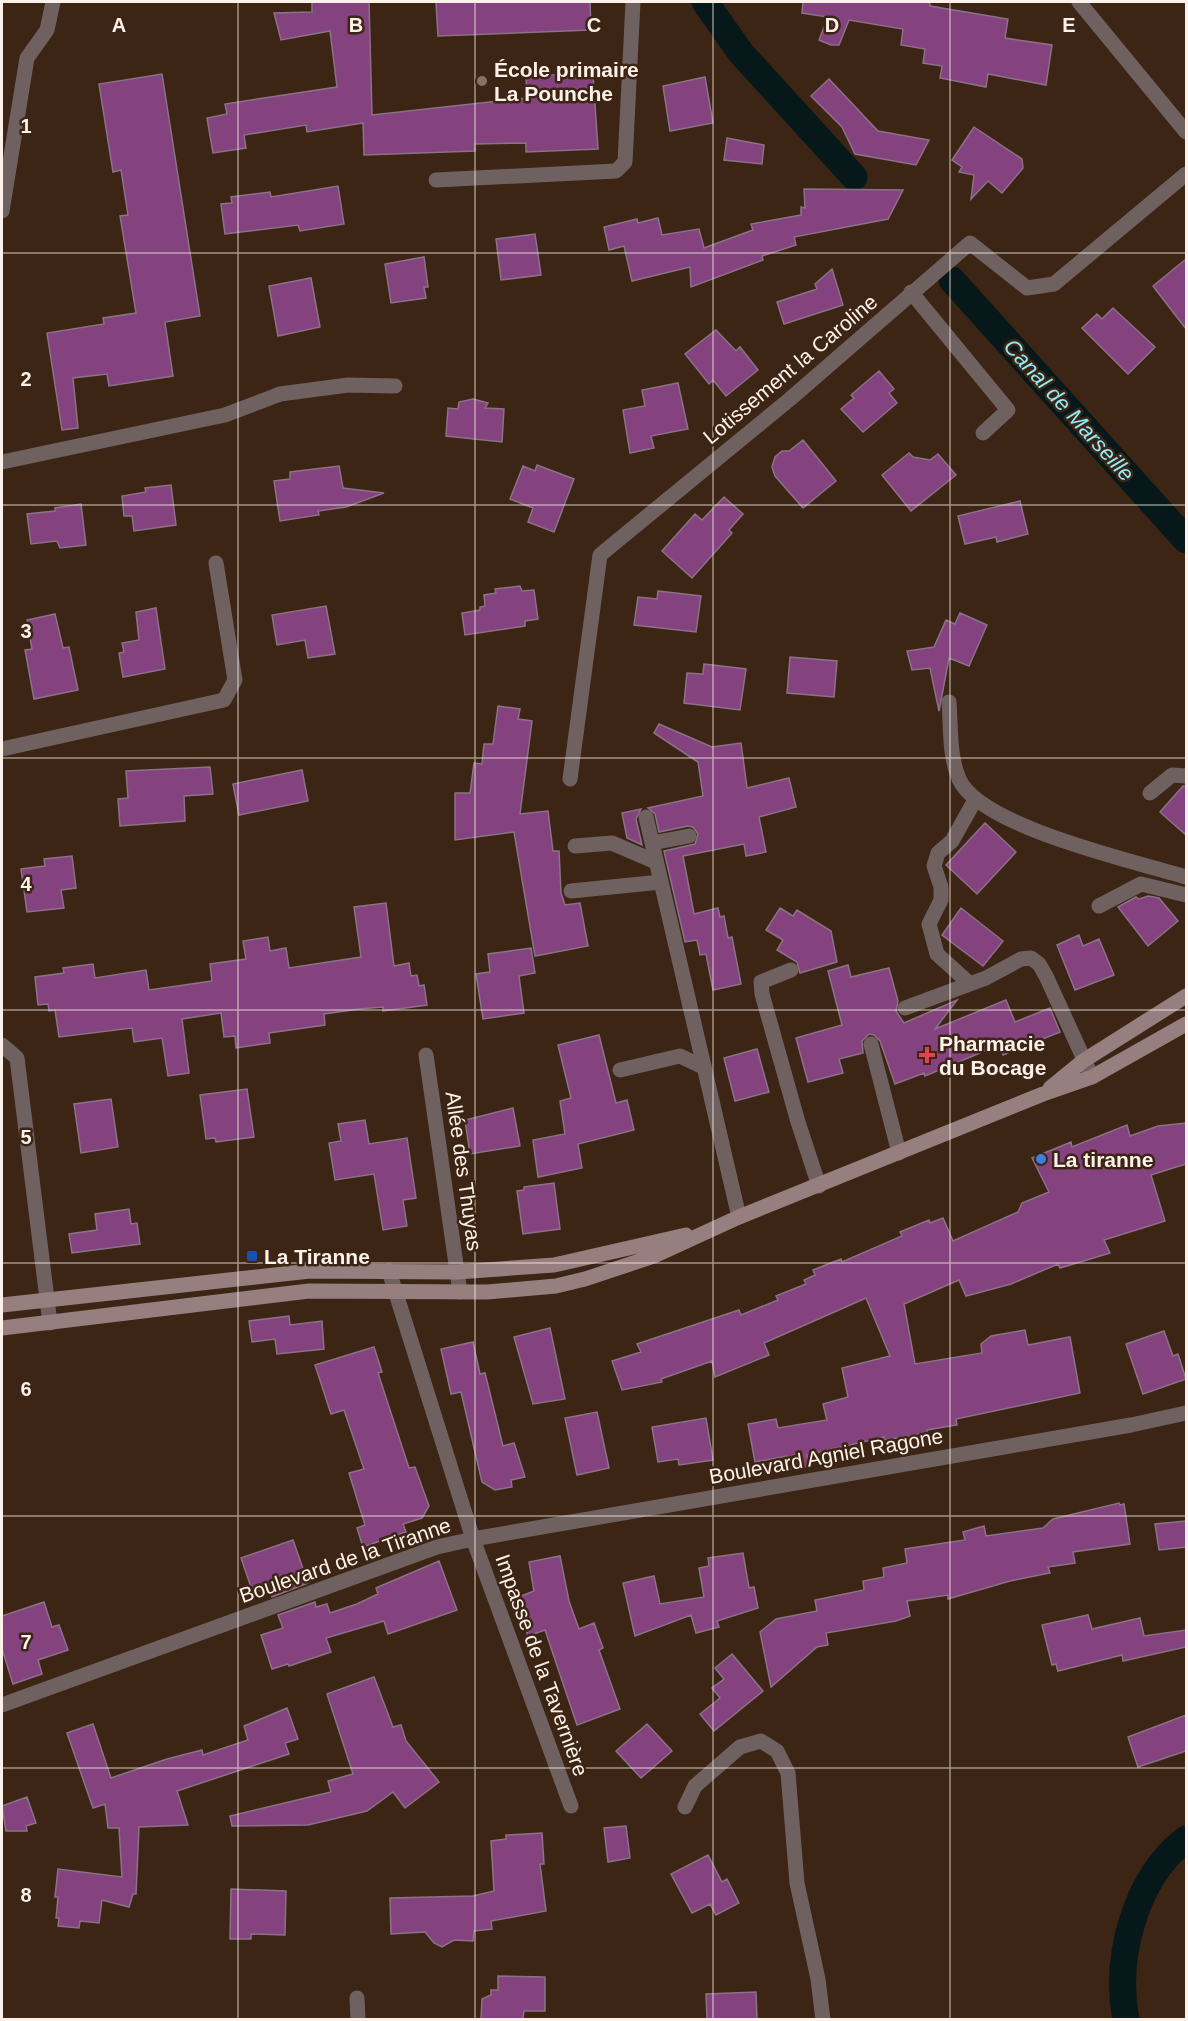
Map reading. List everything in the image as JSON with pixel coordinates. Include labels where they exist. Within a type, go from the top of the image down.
[{"type":"main road","points":[[1043,1094],[1083,1061],[1184,1002]]},
{"type":"main road","points":[[2,1328],[250,1296],[309,1291],[460,1292],[556,1286],[585,1280],[654,1256],[739,1217],[1043,1094],[1092,1077],[1186,1024]]},
{"type":"main road","points":[[2,1305],[267,1274],[310,1271],[457,1272],[563,1263],[653,1241],[706,1231]]},
{"type":"street","points":[[2,211],[27,57],[46,30],[53,2]]},
{"type":"street","points":[[436,180],[616,171],[625,162],[633,2]]},
{"type":"street","points":[[1079,2],[1186,132]]},
{"type":"street","name":"Lotissement la Caroline","points":[[570,779],[600,555],[790,399],[970,243],[1027,288],[1054,284],[1186,174]]},
{"type":"street","points":[[911,292],[1008,410],[983,433]]},
{"type":"street","points":[[2,462],[225,415],[280,394],[348,385],[395,386]]},
{"type":"street","points":[[2,748],[224,700],[236,680],[216,563]]},
{"type":"street","points":[[949,702],[952,755],[960,781],[975,800],[1048,837],[1186,877]]},
{"type":"street","points":[[1150,793],[1172,775],[1186,776]]},
{"type":"street","points":[[969,982],[937,954],[929,924],[940,900],[941,886],[933,866],[938,853],[952,841],[975,800]]},
{"type":"street","points":[[646,817],[739,1217]]},
{"type":"street","points":[[652,843],[689,836]]},
{"type":"street","points":[[575,846],[612,843],[656,862]]},
{"type":"street","points":[[571,891],[661,882]]},
{"type":"street","points":[[1099,906],[1141,884],[1186,895]]},
{"type":"street","points":[[905,1008],[969,982],[986,978],[1021,959],[1031,958],[1039,964],[1046,976],[1092,1077]]},
{"type":"street","points":[[791,970],[761,982],[762,994],[798,1122],[819,1186]]},
{"type":"street","points":[[871,1044],[899,1153]]},
{"type":"street","points":[[2,1046],[17,1058],[50,1323]]},
{"type":"street","name":"Allée des Thuyas","points":[[426,1055],[460,1292]]},
{"type":"street","points":[[620,1070],[680,1056],[703,1067]]},
{"type":"street","name":"Boulevard de la Tiranne","points":[[2,1705],[437,1547],[473,1539],[389,1271]]},
{"type":"street","name":"Boulevard Agniel Ragone","points":[[473,1539],[1131,1425],[1186,1413]]},
{"type":"street","name":"Impasse de la Tavernière","points":[[473,1539],[571,1806]]},
{"type":"street","points":[[685,1807],[695,1786],[740,1747],[761,1741],[777,1751],[789,1773],[797,1883],[818,1980],[823,2019]]},
{"type":"street","points":[[357,1998],[358,2019]]},
{"type":"building","points":[[312,2],[369,2],[372,115],[527,98],[526,77],[565,74],[565,76],[593,75],[598,149],[526,152],[526,143],[475,144],[475,151],[364,155],[363,123],[307,132],[306,125],[244,135],[246,148],[213,153],[207,118],[227,114],[225,104],[337,87],[330,31],[281,40],[274,13],[312,12]]},
{"type":"building","points":[[436,2],[590,2],[591,30],[438,36]]},
{"type":"building","points":[[803,2],[930,2],[930,6],[1008,19],[1005,38],[1052,45],[1046,85],[988,74],[986,87],[940,78],[942,66],[923,63],[925,49],[901,45],[903,29],[849,20],[839,45],[831,45],[819,40],[828,17],[802,13]]},
{"type":"building","points":[[162,74],[200,316],[165,322],[173,376],[109,386],[107,374],[73,378],[78,428],[62,430],[47,333],[104,324],[103,318],[136,313],[120,216],[128,215],[121,170],[113,172],[99,84]]},
{"type":"building","points":[[705,77],[713,123],[670,131],[663,86]]},
{"type":"building","points":[[829,79],[878,131],[929,140],[916,165],[855,154],[842,127],[811,96]]},
{"type":"building","points":[[974,127],[1022,159],[1023,168],[1002,193],[988,181],[971,199],[974,175],[959,172],[962,167],[952,160]]},
{"type":"building","points":[[727,138],[764,145],[762,164],[724,160]]},
{"type":"building","points":[[338,186],[344,224],[300,231],[298,225],[225,234],[221,204],[232,203],[231,197],[270,192],[271,197]]},
{"type":"building","points":[[804,189],[903,190],[888,219],[794,237],[796,245],[762,256],[763,260],[691,287],[690,267],[632,281],[624,246],[609,250],[604,227],[637,219],[638,223],[658,218],[662,235],[699,229],[704,248],[753,230],[751,224],[801,215],[801,207],[805,208]]},
{"type":"building","points":[[535,234],[541,275],[501,280],[496,239]]},
{"type":"building","points":[[424,257],[428,287],[424,287],[426,298],[391,303],[385,264]]},
{"type":"building","points":[[1186,259],[1186,329],[1153,286]]},
{"type":"building","points":[[832,269],[843,305],[784,324],[777,302],[817,289],[815,284]]},
{"type":"building","points":[[311,278],[320,327],[278,336],[269,286]]},
{"type":"building","points":[[1113,308],[1155,347],[1128,374],[1082,328],[1097,314],[1102,319]]},
{"type":"building","points":[[716,330],[736,351],[740,347],[758,370],[726,396],[713,380],[709,384],[685,354]]},
{"type":"building","points":[[879,371],[894,389],[889,393],[897,403],[863,432],[841,409],[854,398],[851,395]]},
{"type":"building","points":[[678,383],[688,429],[651,436],[654,448],[630,453],[623,410],[645,406],[642,390]]},
{"type":"building","points":[[473,399],[488,403],[485,408],[504,409],[502,442],[446,436],[448,408],[458,409],[459,402]]},
{"type":"building","points":[[803,440],[836,481],[803,508],[775,476],[772,467],[775,457],[782,451],[789,451]]},
{"type":"building","points":[[909,453],[913,457],[930,460],[938,454],[956,475],[911,511],[882,475]]},
{"type":"building","points":[[537,465],[574,479],[554,532],[528,522],[533,508],[510,499],[523,466],[535,471]]},
{"type":"building","points":[[339,466],[343,488],[384,493],[346,507],[318,511],[319,515],[280,521],[274,481],[290,479],[290,472]]},
{"type":"building","points":[[171,485],[176,525],[134,531],[132,516],[124,516],[122,496],[146,492],[145,488]]},
{"type":"building","points":[[724,497],[743,514],[729,530],[732,533],[692,578],[662,551],[695,514],[702,520]]},
{"type":"building","points":[[1020,501],[1028,534],[997,542],[996,537],[965,544],[958,516]]},
{"type":"building","points":[[81,504],[86,545],[60,548],[57,541],[31,544],[27,514],[55,511],[55,508]]},
{"type":"building","points":[[520,586],[522,591],[534,590],[538,619],[525,621],[525,626],[465,635],[462,613],[480,610],[480,607],[485,606],[484,595],[496,593],[495,589]]},
{"type":"building","points":[[658,591],[701,596],[696,632],[634,625],[638,597],[657,599]]},
{"type":"building","points":[[326,606],[335,654],[308,658],[305,640],[277,645],[272,615]]},
{"type":"building","points":[[156,608],[165,669],[123,677],[119,653],[124,652],[122,643],[139,640],[136,612]]},
{"type":"building","points":[[960,613],[987,625],[969,666],[949,658],[939,711],[930,668],[912,670],[907,651],[934,647],[946,620],[955,624]]},
{"type":"building","points":[[55,614],[63,648],[69,647],[78,690],[34,699],[25,650],[32,649],[27,620]]},
{"type":"building","points":[[790,657],[837,661],[834,697],[787,693]]},
{"type":"building","points":[[704,664],[746,669],[740,710],[684,703],[687,673],[703,674]]},
{"type":"building","points":[[498,706],[520,709],[518,719],[532,721],[520,814],[548,811],[553,851],[559,851],[561,893],[565,905],[580,903],[588,946],[535,956],[514,832],[455,840],[455,793],[470,793],[474,763],[482,764],[484,744],[493,744]]},
{"type":"building","points":[[659,724],[712,747],[741,743],[747,788],[789,778],[796,807],[759,817],[766,852],[746,856],[744,844],[683,856],[694,914],[718,908],[720,917],[724,916],[728,938],[732,937],[741,984],[713,990],[706,954],[700,955],[697,940],[685,942],[664,851],[695,844],[698,834],[693,827],[688,826],[659,832],[655,814],[648,808],[703,796],[698,762],[654,733]]},
{"type":"building","points":[[210,767],[213,794],[184,796],[185,821],[120,826],[118,799],[128,798],[126,771]]},
{"type":"building","points":[[302,770],[308,801],[239,815],[233,784]]},
{"type":"building","points":[[1183,786],[1186,786],[1186,835],[1160,812]]},
{"type":"building","points":[[641,809],[636,819],[642,845],[627,838],[622,813]]},
{"type":"building","points":[[985,823],[1016,852],[977,894],[946,865]]},
{"type":"building","points":[[72,856],[76,888],[61,890],[64,908],[27,912],[21,869],[45,866],[44,859]]},
{"type":"building","points":[[1148,896],[1159,898],[1178,921],[1148,946],[1118,907],[1136,897],[1139,899]]},
{"type":"building","points":[[386,903],[394,966],[409,963],[411,976],[417,975],[419,986],[424,985],[427,1005],[383,1011],[383,1007],[324,1014],[325,1025],[269,1033],[270,1043],[236,1048],[235,1036],[224,1037],[221,1013],[182,1019],[189,1073],[168,1076],[162,1038],[134,1042],[132,1028],[59,1037],[55,1010],[49,1011],[48,1004],[38,1005],[35,977],[64,973],[63,968],[93,964],[95,978],[146,970],[149,990],[212,981],[210,964],[246,959],[243,941],[268,937],[270,951],[286,948],[289,968],[361,957],[354,907]]},
{"type":"building","points":[[780,908],[793,916],[797,910],[831,931],[837,962],[800,973],[797,962],[777,950],[783,940],[766,930]]},
{"type":"building","points":[[961,908],[1003,941],[983,966],[942,935]]},
{"type":"building","points":[[1079,935],[1083,946],[1099,939],[1114,975],[1075,990],[1057,945]]},
{"type":"building","points":[[531,948],[535,973],[519,976],[524,1013],[483,1019],[476,974],[490,972],[488,954]]},
{"type":"building","points":[[848,965],[851,977],[889,968],[898,1001],[896,1011],[904,1023],[957,1000],[935,1029],[1006,1000],[1015,1022],[1050,1008],[1060,1032],[1003,1055],[999,1045],[925,1076],[924,1073],[895,1084],[880,1041],[874,1035],[869,1034],[862,1041],[863,1053],[839,1059],[843,1073],[808,1082],[796,1038],[842,1025],[828,971]]},
{"type":"building","points":[[599,1035],[616,1103],[627,1100],[634,1130],[578,1144],[582,1168],[538,1177],[533,1140],[565,1134],[560,1101],[571,1098],[558,1045]]},
{"type":"building","points":[[757,1049],[769,1092],[735,1101],[724,1058]]},
{"type":"building","points":[[247,1089],[254,1137],[216,1142],[215,1138],[206,1139],[200,1095]]},
{"type":"building","points":[[111,1099],[118,1147],[81,1153],[74,1104]]},
{"type":"building","points":[[513,1108],[520,1146],[470,1154],[465,1120]]},
{"type":"building","points":[[365,1120],[369,1144],[407,1138],[416,1198],[403,1200],[407,1226],[383,1230],[374,1174],[335,1180],[329,1143],[341,1141],[338,1124]]},
{"type":"building","points":[[1186,1123],[1186,1164],[1151,1175],[1165,1221],[1104,1240],[1110,1253],[1060,1268],[1058,1264],[1011,1284],[966,1296],[959,1280],[904,1304],[915,1364],[982,1353],[981,1344],[991,1336],[1025,1330],[1028,1345],[1070,1337],[1080,1393],[956,1419],[957,1425],[927,1430],[927,1433],[884,1440],[884,1437],[807,1455],[809,1466],[790,1469],[787,1456],[755,1462],[748,1424],[776,1419],[778,1428],[827,1420],[823,1404],[848,1397],[842,1368],[890,1356],[866,1298],[764,1343],[769,1355],[715,1377],[712,1361],[661,1379],[662,1382],[622,1390],[612,1361],[641,1352],[637,1344],[739,1310],[741,1315],[778,1300],[776,1296],[806,1284],[804,1280],[815,1275],[813,1270],[841,1259],[842,1262],[902,1236],[900,1232],[929,1220],[930,1223],[943,1218],[953,1241],[1018,1212],[1022,1203],[1049,1192],[1032,1158],[1071,1142],[1072,1147],[1127,1125],[1130,1136],[1158,1126]]},
{"type":"building","points":[[554,1183],[560,1229],[523,1234],[517,1191],[524,1190],[524,1187]]},
{"type":"building","points":[[129,1209],[131,1224],[137,1223],[140,1244],[72,1253],[69,1234],[97,1230],[95,1214]]},
{"type":"building","points":[[289,1316],[290,1325],[322,1321],[324,1349],[277,1354],[275,1339],[252,1342],[249,1321]]},
{"type":"building","points":[[550,1328],[565,1399],[533,1404],[514,1337]]},
{"type":"building","points":[[1164,1331],[1173,1356],[1178,1354],[1186,1379],[1143,1394],[1126,1344]]},
{"type":"building","points":[[473,1342],[480,1374],[485,1373],[503,1446],[514,1443],[525,1477],[511,1480],[512,1487],[495,1490],[482,1482],[461,1392],[451,1394],[441,1349]]},
{"type":"building","points":[[374,1347],[382,1372],[378,1373],[409,1468],[415,1467],[429,1506],[422,1518],[403,1524],[406,1532],[363,1547],[357,1528],[365,1525],[349,1473],[364,1469],[344,1410],[331,1414],[315,1365]]},
{"type":"building","points":[[597,1412],[609,1468],[577,1475],[565,1418]]},
{"type":"building","points":[[706,1418],[713,1460],[679,1465],[678,1459],[658,1462],[652,1427]]},
{"type":"building","points":[[1119,1503],[1124,1504],[1130,1544],[1073,1552],[1075,1563],[1048,1567],[1050,1573],[1010,1581],[948,1599],[948,1595],[907,1601],[910,1616],[896,1621],[826,1633],[828,1645],[817,1647],[771,1687],[760,1632],[776,1619],[817,1611],[815,1600],[864,1590],[863,1581],[884,1577],[883,1568],[907,1563],[905,1549],[965,1540],[963,1532],[984,1526],[986,1536],[1043,1528],[1053,1519]]},
{"type":"building","points":[[1186,1521],[1186,1547],[1159,1550],[1155,1524]]},
{"type":"building","points":[[293,1540],[308,1583],[272,1597],[269,1587],[253,1593],[241,1558]]},
{"type":"building","points":[[743,1553],[749,1588],[754,1587],[758,1608],[717,1621],[719,1627],[696,1633],[691,1615],[635,1636],[623,1583],[654,1576],[660,1604],[704,1597],[699,1568],[709,1566],[708,1558]]},
{"type":"building","points":[[560,1556],[569,1601],[579,1629],[594,1623],[603,1648],[599,1650],[620,1709],[577,1725],[545,1630],[528,1636],[516,1598],[534,1591],[529,1562]]},
{"type":"building","points":[[439,1561],[457,1610],[388,1634],[384,1621],[326,1638],[331,1652],[289,1666],[288,1664],[272,1669],[261,1635],[283,1628],[278,1615],[315,1602],[316,1607],[327,1604],[330,1613],[357,1604],[378,1594],[376,1588]]},
{"type":"building","points":[[44,1602],[52,1627],[59,1625],[68,1650],[38,1660],[42,1674],[13,1684],[2,1649],[2,1616]]},
{"type":"building","points":[[1088,1615],[1092,1629],[1140,1618],[1144,1636],[1186,1630],[1186,1647],[1123,1661],[1122,1655],[1058,1671],[1056,1664],[1052,1665],[1042,1625]]},
{"type":"building","points":[[732,1654],[763,1691],[714,1731],[700,1714],[720,1698],[712,1688],[724,1679],[715,1668]]},
{"type":"building","points":[[374,1677],[393,1727],[401,1725],[406,1741],[439,1782],[405,1808],[393,1792],[367,1811],[308,1825],[232,1826],[230,1816],[331,1792],[328,1781],[353,1774],[327,1694]]},
{"type":"building","points":[[287,1708],[298,1739],[285,1743],[289,1754],[177,1791],[188,1825],[139,1827],[136,1894],[133,1894],[129,1907],[102,1900],[99,1923],[80,1921],[79,1928],[58,1926],[59,1918],[56,1918],[58,1897],[55,1897],[58,1869],[122,1877],[119,1828],[108,1828],[105,1804],[93,1808],[67,1733],[93,1724],[111,1778],[167,1759],[202,1750],[203,1755],[248,1740],[244,1726]]},
{"type":"building","points":[[1186,1715],[1186,1751],[1138,1767],[1128,1737]]},
{"type":"building","points":[[647,1724],[672,1751],[641,1778],[616,1751]]},
{"type":"building","points":[[27,1797],[36,1823],[26,1826],[27,1831],[6,1831],[2,1806]]},
{"type":"building","points":[[626,1826],[630,1858],[608,1862],[604,1828]]},
{"type":"building","points":[[542,1833],[544,1864],[540,1864],[546,1911],[491,1921],[492,1929],[474,1931],[473,1941],[454,1940],[442,1947],[434,1943],[425,1932],[391,1934],[390,1898],[473,1896],[494,1891],[491,1841],[506,1839],[506,1835]]},
{"type":"building","points":[[708,1855],[722,1882],[727,1879],[739,1903],[716,1915],[710,1904],[692,1913],[671,1874]]},
{"type":"building","points":[[231,1889],[286,1891],[285,1935],[251,1934],[251,1939],[230,1939]]},
{"type":"building","points":[[498,1976],[545,1977],[545,2011],[524,2011],[523,2019],[481,2019],[482,1999],[491,1995],[491,1990],[498,1990]]},
{"type":"building","points":[[756,1992],[757,2019],[707,2019],[706,1994]]},
{"type":"waterway","name":"Canal de Marseille","points":[[705,2],[741,53],[854,177]]},
{"type":"waterway","name":"Canal de Marseille","points":[[952,280],[1186,540]]},
{"type":"waterway","name":"Canal de Marseille","points":[[1126,2020],[1123,1971],[1132,1921],[1153,1875],[1168,1855],[1186,1839]]},
{"type":"place","name":"École primaire La Pounche","points":[[482,81]]},
{"type":"place","name":"Pharmacie du Bocage","points":[[927,1055]]},
{"type":"place","name":"La tiranne","points":[[1041,1159]]},
{"type":"place","name":"La Tiranne","points":[[252,1256]]}]
